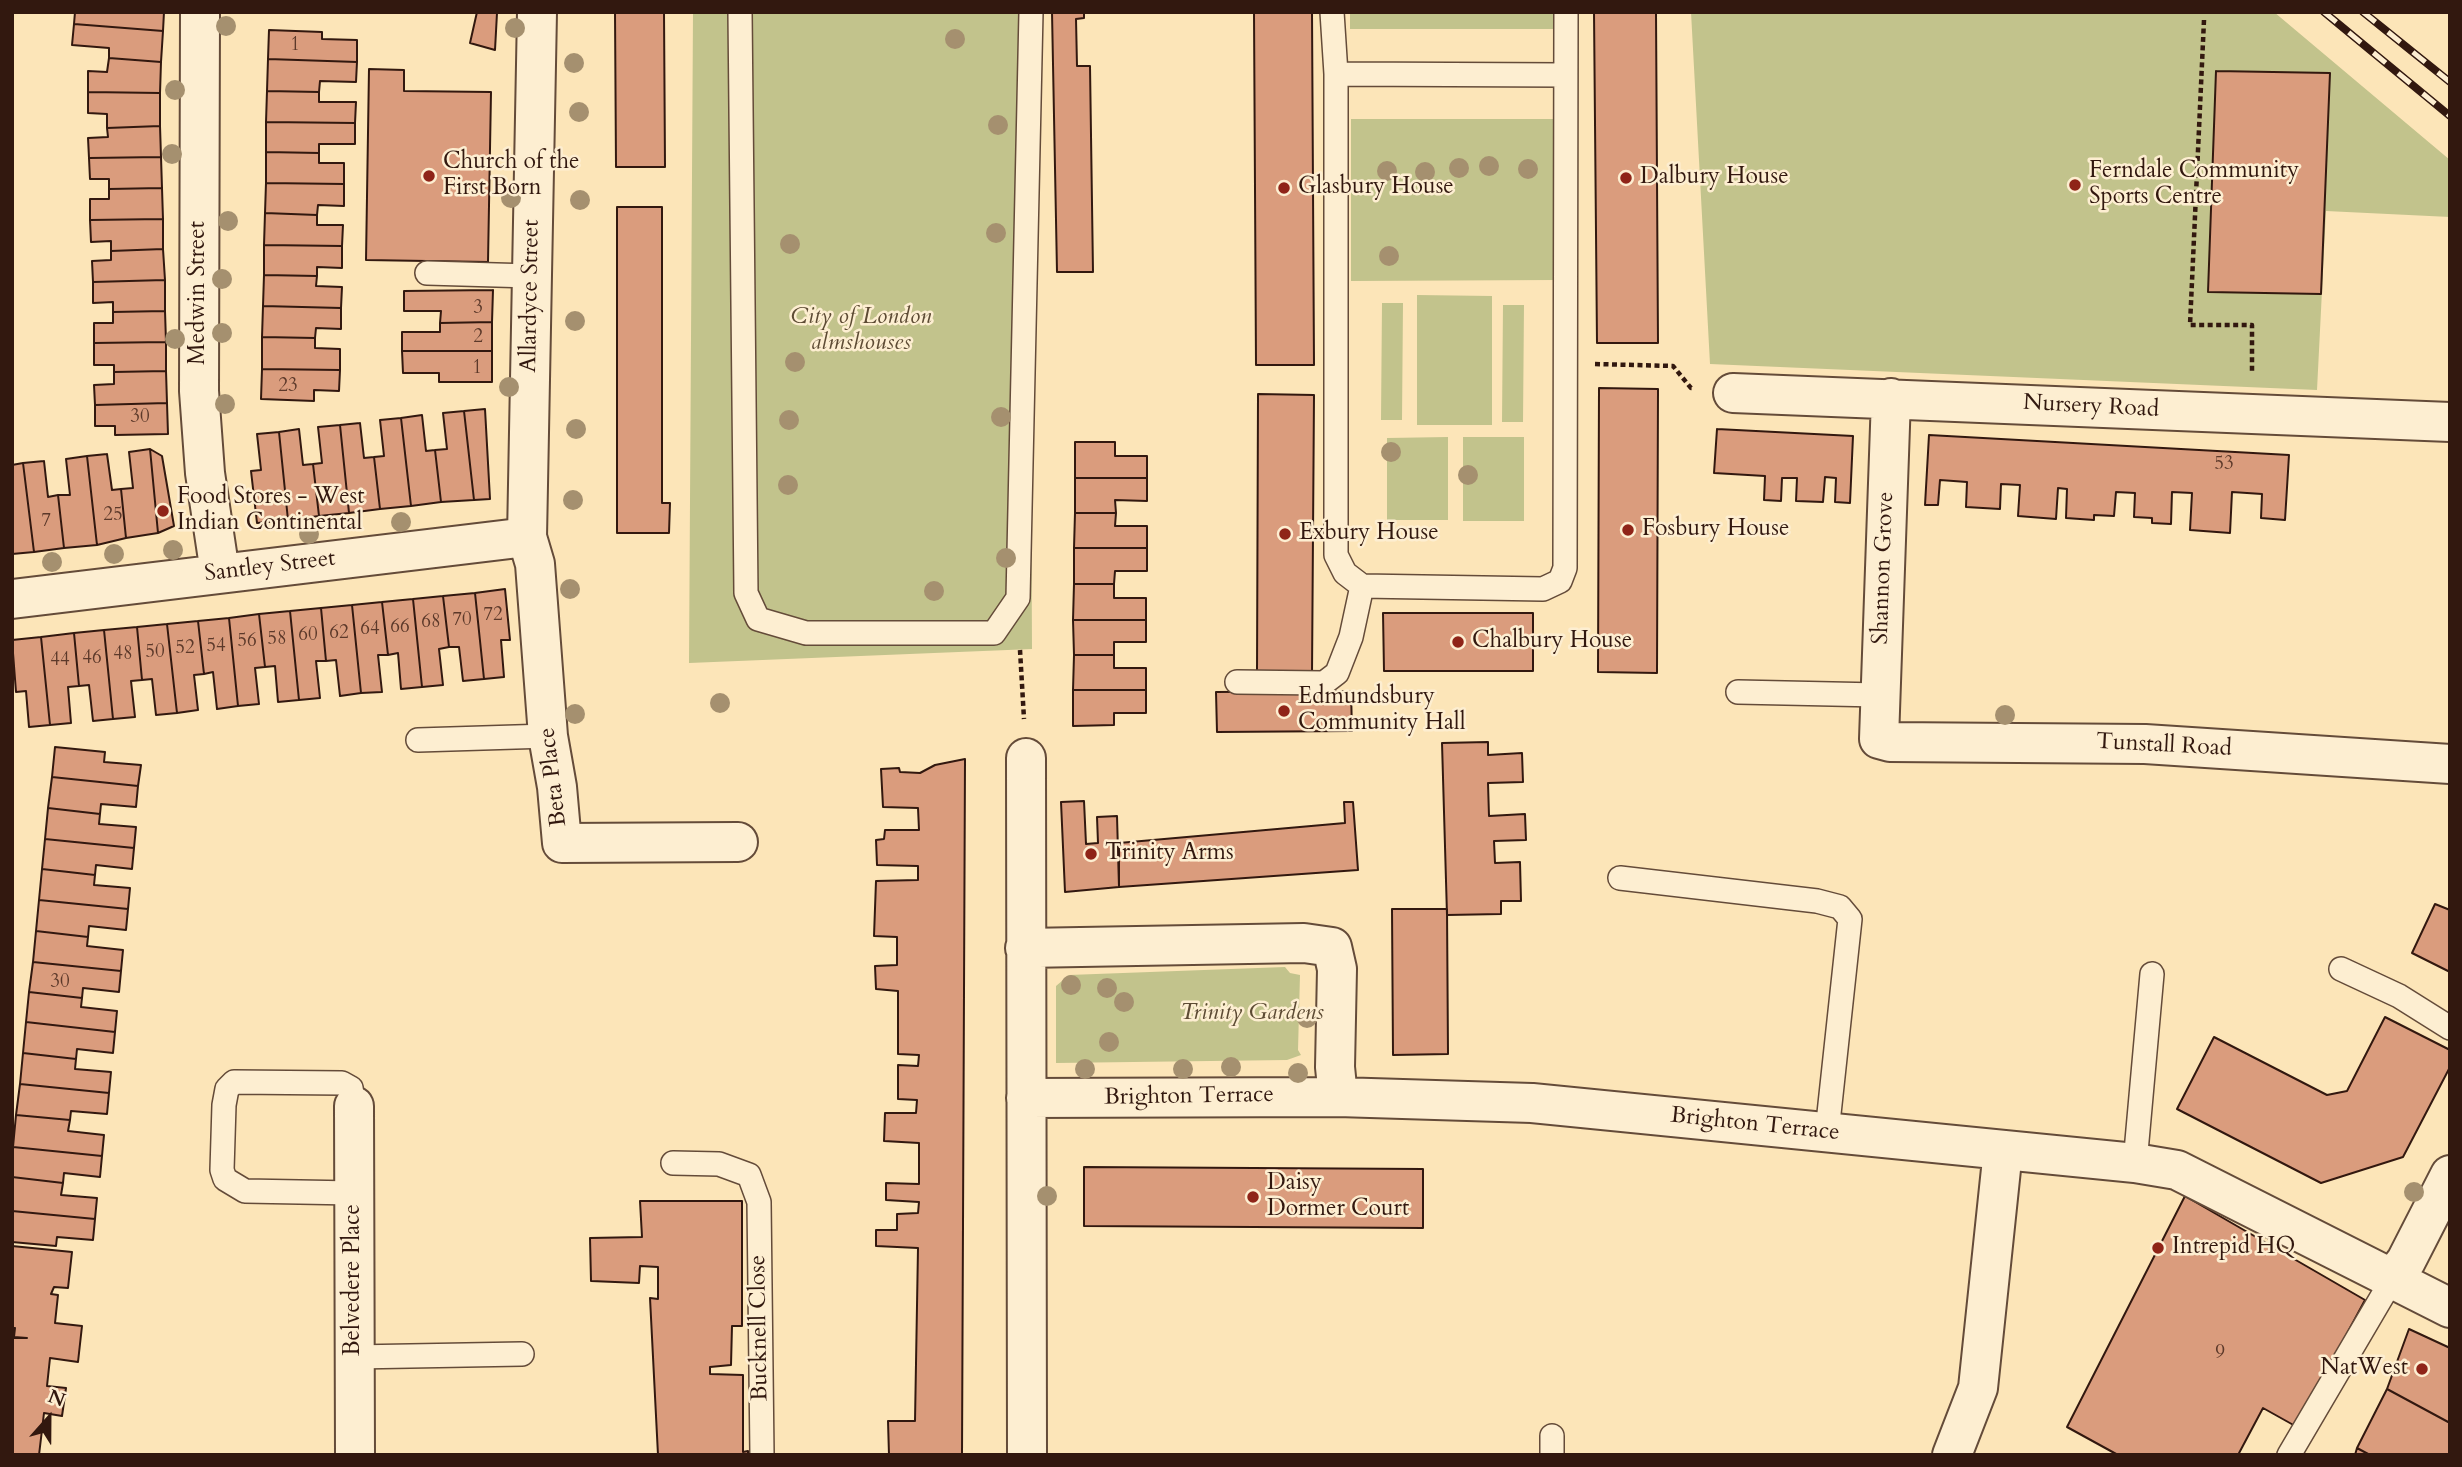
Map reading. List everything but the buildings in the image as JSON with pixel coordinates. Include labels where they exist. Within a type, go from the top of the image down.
[{"type":"street","name":"Medwin Street","points":[[200,12],[199,391],[205,473],[220,573]]},
{"type":"street","name":"Allardyce Street","points":[[527,537],[537,12]]},
{"type":"street","name":"Nursery Road","points":[[1718,391],[2450,422]]},
{"type":"street","name":"Shannon Grove","points":[[1879,739],[1891,398]]},
{"type":"street","name":"Santley Street","points":[[12,599],[527,537]]},
{"type":"street","name":"Beta Place","points":[[527,537],[535,565],[548,736],[557,786],[562,843],[738,842]]},
{"type":"street","name":"Tunstall Road","points":[[1879,739],[1890,742],[2145,744],[2450,764]]},
{"type":"street","points":[[1026,758],[1027,1455]]},
{"type":"street","points":[[1026,948],[1304,943],[1332,947],[1337,969],[1335,1067],[1338,1097]]},
{"type":"street","name":"Brighton Terrace","points":[[1026,1098],[1338,1097],[1532,1103],[2135,1163],[2178,1170],[2450,1308]]},
{"type":"street","name":"Belvedere Place","points":[[354,1106],[355,1455]]},
{"type":"street","points":[[1952,1455],[1978,1388],[2003,1150]]},
{"type":"street","points":[[2393,1278],[2406,1261],[2450,1175]]},
{"type":"lane","points":[[740,12],[746,593],[758,619],[806,633],[994,633],[1018,598],[1031,12]]},
{"type":"lane","points":[[1332,12],[1336,74],[1336,555],[1345,573],[1362,586],[1543,589],[1560,581],[1565,568],[1566,12]]},
{"type":"lane","points":[[1336,74],[1565,75]]},
{"type":"lane","points":[[428,274],[531,276]]},
{"type":"lane","points":[[1237,682],[1324,682],[1337,673],[1351,637],[1362,586]]},
{"type":"lane","points":[[1738,692],[1879,695]]},
{"type":"lane","points":[[418,740],[548,736]]},
{"type":"lane","points":[[1620,878],[1817,901],[1840,907],[1850,919],[1827,1132]]},
{"type":"lane","points":[[2341,969],[2399,996],[2450,1028]]},
{"type":"lane","points":[[2135,1163],[2151,974]]},
{"type":"lane","points":[[354,1106],[351,1088],[342,1083],[234,1082],[226,1089],[222,1170],[225,1179],[245,1191],[354,1193]]},
{"type":"lane","name":"Bucknell Close","points":[[673,1163],[719,1164],[748,1175],[759,1202],[761,1455]]},
{"type":"lane","points":[[2290,1455],[2393,1278]]},
{"type":"lane","points":[[354,1357],[522,1354]]},
{"type":"path","points":[[2204,20],[2190,325],[2252,325],[2250,414]]},
{"type":"path","points":[[1566,363],[1672,366],[1691,388],[1718,391]]},
{"type":"path","points":[[1018,598],[1026,758]]},
{"type":"green space","name":"City of London almshouses","points":[[693,12],[1029,12],[1032,649],[689,663]]},
{"type":"green space","points":[[1350,12],[1560,12],[1560,29],[1350,29]]},
{"type":"green space","name":"Ferndale Community Sports Centre","points":[[1691,12],[2274,12],[2450,160],[2450,217],[2326,211],[2317,390],[1710,364]]},
{"type":"green space","points":[[1351,119],[1556,119],[1556,280],[1351,281]]},
{"type":"green space","points":[[1417,295],[1492,296],[1492,425],[1417,425]]},
{"type":"green space","points":[[1382,303],[1403,303],[1402,420],[1381,420]]},
{"type":"green space","points":[[1503,305],[1524,305],[1523,422],[1502,422]]},
{"type":"green space","points":[[1448,437],[1448,520],[1387,520],[1387,438]]},
{"type":"green space","points":[[1463,437],[1524,437],[1524,521],[1463,521]]},
{"type":"green space","name":"Trinity Gardens","points":[[1285,967],[1290,973],[1300,975],[1298,1050],[1301,1055],[1287,1060],[1056,1063],[1056,986],[1069,975]]},
{"type":"railway","points":[[2324,12],[2450,116]]},
{"type":"railway","points":[[2363,12],[2450,82]]},
{"type":"place","name":"Church of the First Born","points":[[429,176]]},
{"type":"place","name":"Dalbury House","points":[[1626,178]]},
{"type":"place","name":"Ferndale Community Sports Centre","points":[[2075,185]]},
{"type":"place","name":"Glasbury House","points":[[1284,188]]},
{"type":"place","name":"Food Stores - West Indian Continental","points":[[163,511]]},
{"type":"place","name":"Fosbury House","points":[[1628,530]]},
{"type":"place","name":"Exbury House","points":[[1285,534]]},
{"type":"place","name":"Chalbury House","points":[[1458,642]]},
{"type":"place","name":"Edmundsbury Community Hall","points":[[1284,711]]},
{"type":"place","name":"Trinity Arms","points":[[1091,854]]},
{"type":"place","name":"Daisy Dormer Court","points":[[1253,1197]]},
{"type":"place","name":"Intrepid HQ","points":[[2158,1248]]},
{"type":"place","name":"NatWest","points":[[2422,1369]]}]
